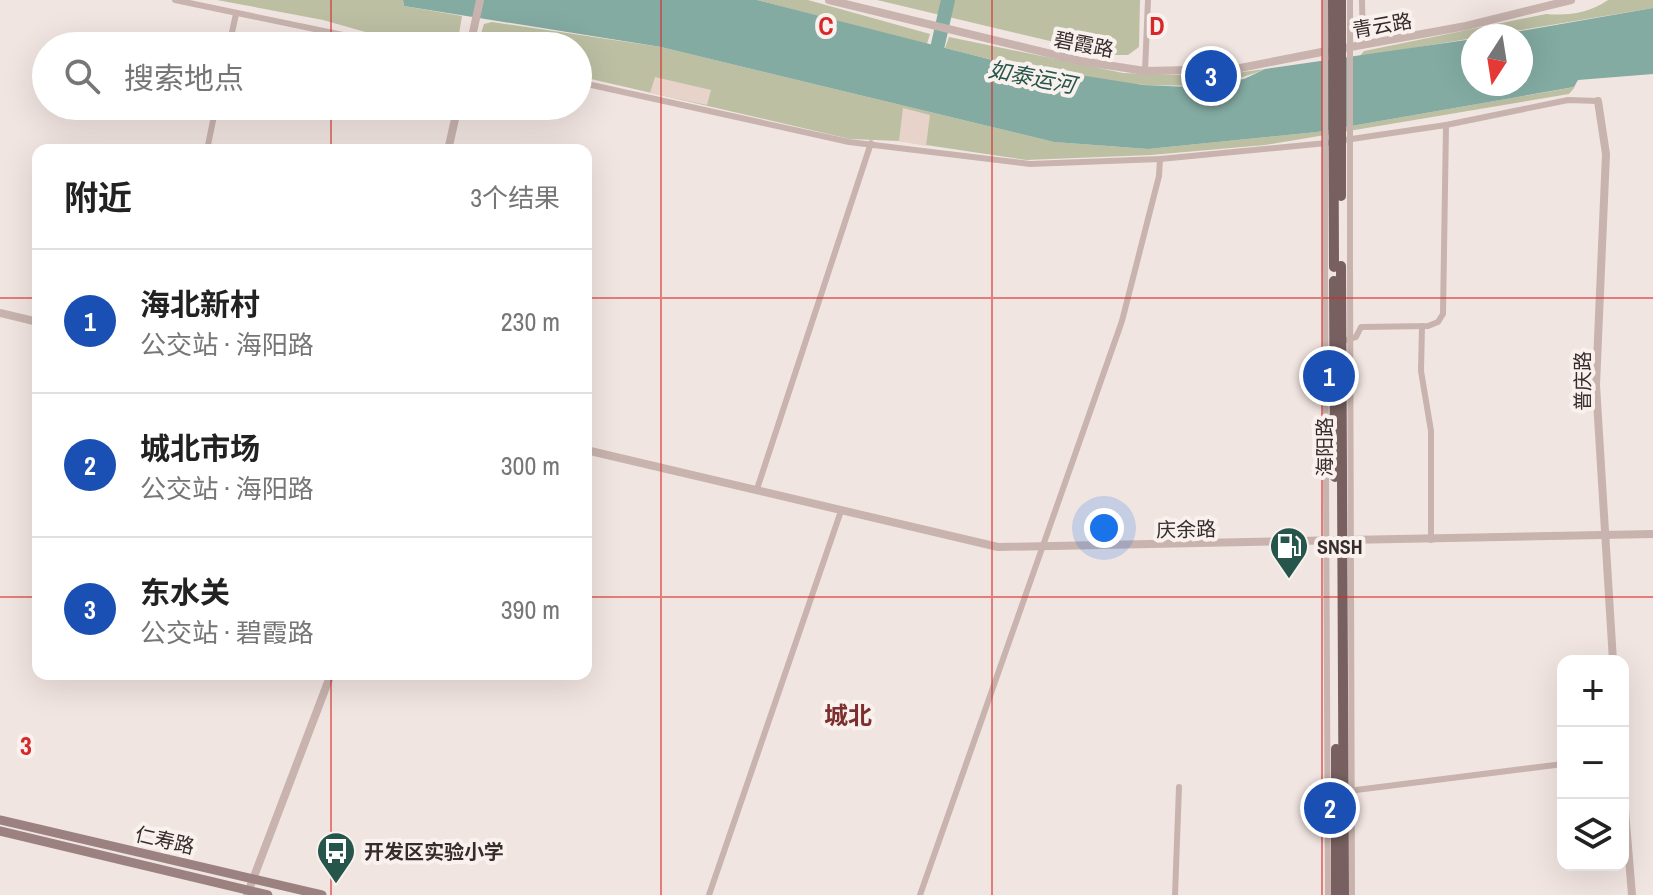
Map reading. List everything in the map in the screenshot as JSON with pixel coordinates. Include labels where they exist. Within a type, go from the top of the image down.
[{"type":"main road","name":"海阳路","points":[[1333,0],[1338,266]]},
{"type":"main road","name":"海阳路","points":[[1336,895],[1341,0]]},
{"type":"main road","name":"海阳路","points":[[1339,542],[1347,791],[1344,895]]},
{"type":"main road","name":"仁寿路","points":[[0,820],[322,895]]},
{"type":"main road","name":"仁寿路","points":[[0,831],[248,893],[268,895]]},
{"type":"street","points":[[175,0],[326,32]]},
{"type":"street","points":[[473,32],[480,0]]},
{"type":"street","name":"碧霞路","points":[[829,0],[1080,61],[1145,71],[1235,69],[1338,49]]},
{"type":"street","points":[[1145,71],[1148,0]]},
{"type":"street","points":[[1325,0],[1338,266]]},
{"type":"street","points":[[1338,266],[1350,0]]},
{"type":"street","points":[[1362,0],[1363,45]]},
{"type":"street","name":"青云路","points":[[1338,49],[1466,26],[1571,0]]},
{"type":"street","points":[[232,32],[236,14]]},
{"type":"street","points":[[592,85],[849,142],[1030,164],[1160,159],[1359,139],[1568,100],[1598,101]]},
{"type":"street","name":"普庆路","points":[[1598,101],[1606,154],[1596,385],[1613,655]]},
{"type":"street","points":[[208,144],[213,120]]},
{"type":"street","points":[[449,144],[455,120]]},
{"type":"street","points":[[1328,895],[1339,542],[1338,340],[1361,327],[1422,326],[1438,322],[1446,300],[1446,125]]},
{"type":"street","points":[[757,489],[871,143]]},
{"type":"street","points":[[920,895],[1122,321],[1159,176],[1160,159]]},
{"type":"street","points":[[0,313],[32,321]]},
{"type":"street","points":[[1422,326],[1421,371],[1431,431],[1431,540]]},
{"type":"street","name":"庆余路","points":[[592,451],[985,545],[1043,548],[1653,534]]},
{"type":"street","points":[[709,895],[841,511]]},
{"type":"street","points":[[248,893],[329,680]]},
{"type":"street","points":[[1352,895],[1347,791],[1557,765]]},
{"type":"street","points":[[1175,895],[1179,787]]},
{"type":"street","points":[[1624,799],[1632,895]]},
{"type":"green space","points":[[217,0],[403,0],[404,6],[462,16],[459,32],[365,32],[323,20]]},
{"type":"green space","points":[[757,0],[808,0],[930,34],[927,44]]},
{"type":"green space","points":[[877,0],[1140,0],[1139,47],[1128,55],[1109,55]]},
{"type":"green space","points":[[1608,0],[1653,0],[1653,8],[1533,28],[1533,24],[1497,24],[1546,14],[1578,13]]},
{"type":"green space","points":[[492,22],[560,32],[481,32],[484,24]]},
{"type":"green space","points":[[1461,31],[1461,40],[1359,57],[1364,51]]},
{"type":"green space","points":[[592,37],[661,47],[1054,142],[1148,149],[1317,132],[1575,87],[1569,94],[1265,145],[1151,155],[1026,160],[899,141],[850,139],[592,79]]},
{"type":"green space","points":[[949,37],[1123,73],[1213,76],[1265,69],[1230,80],[1191,85],[1106,81],[1063,75],[945,48]]},
{"type":"shaded area","points":[[655,77],[711,90],[707,105],[650,93]]},
{"type":"shaded area","points":[[903,108],[930,115],[926,146],[899,141]]},
{"type":"water","name":"如泰运河","points":[[403,0],[757,0],[1004,63],[1143,85],[1190,87],[1244,79],[1265,69],[1461,41],[1461,96],[1523,96],[1317,132],[1148,149],[1054,142],[661,47],[592,36],[592,32],[567,32],[404,6]]},
{"type":"water","points":[[1653,8],[1653,74],[1578,80],[1574,87],[1533,94],[1533,29]]},
{"type":"waterway","points":[[934,62],[948,0]]},
{"type":"place","name":"东水关","points":[[1211,76]]},
{"type":"place","name":"海北新村","points":[[1329,376]]},
{"type":"place","name":"SNSH","points":[[1289,580]]},
{"type":"place","name":"城北市场","points":[[1330,808]]},
{"type":"place","name":"开发区实验小学","points":[[336,885]]},
{"type":"district","name":"城北","points":[[848,715]]}]
